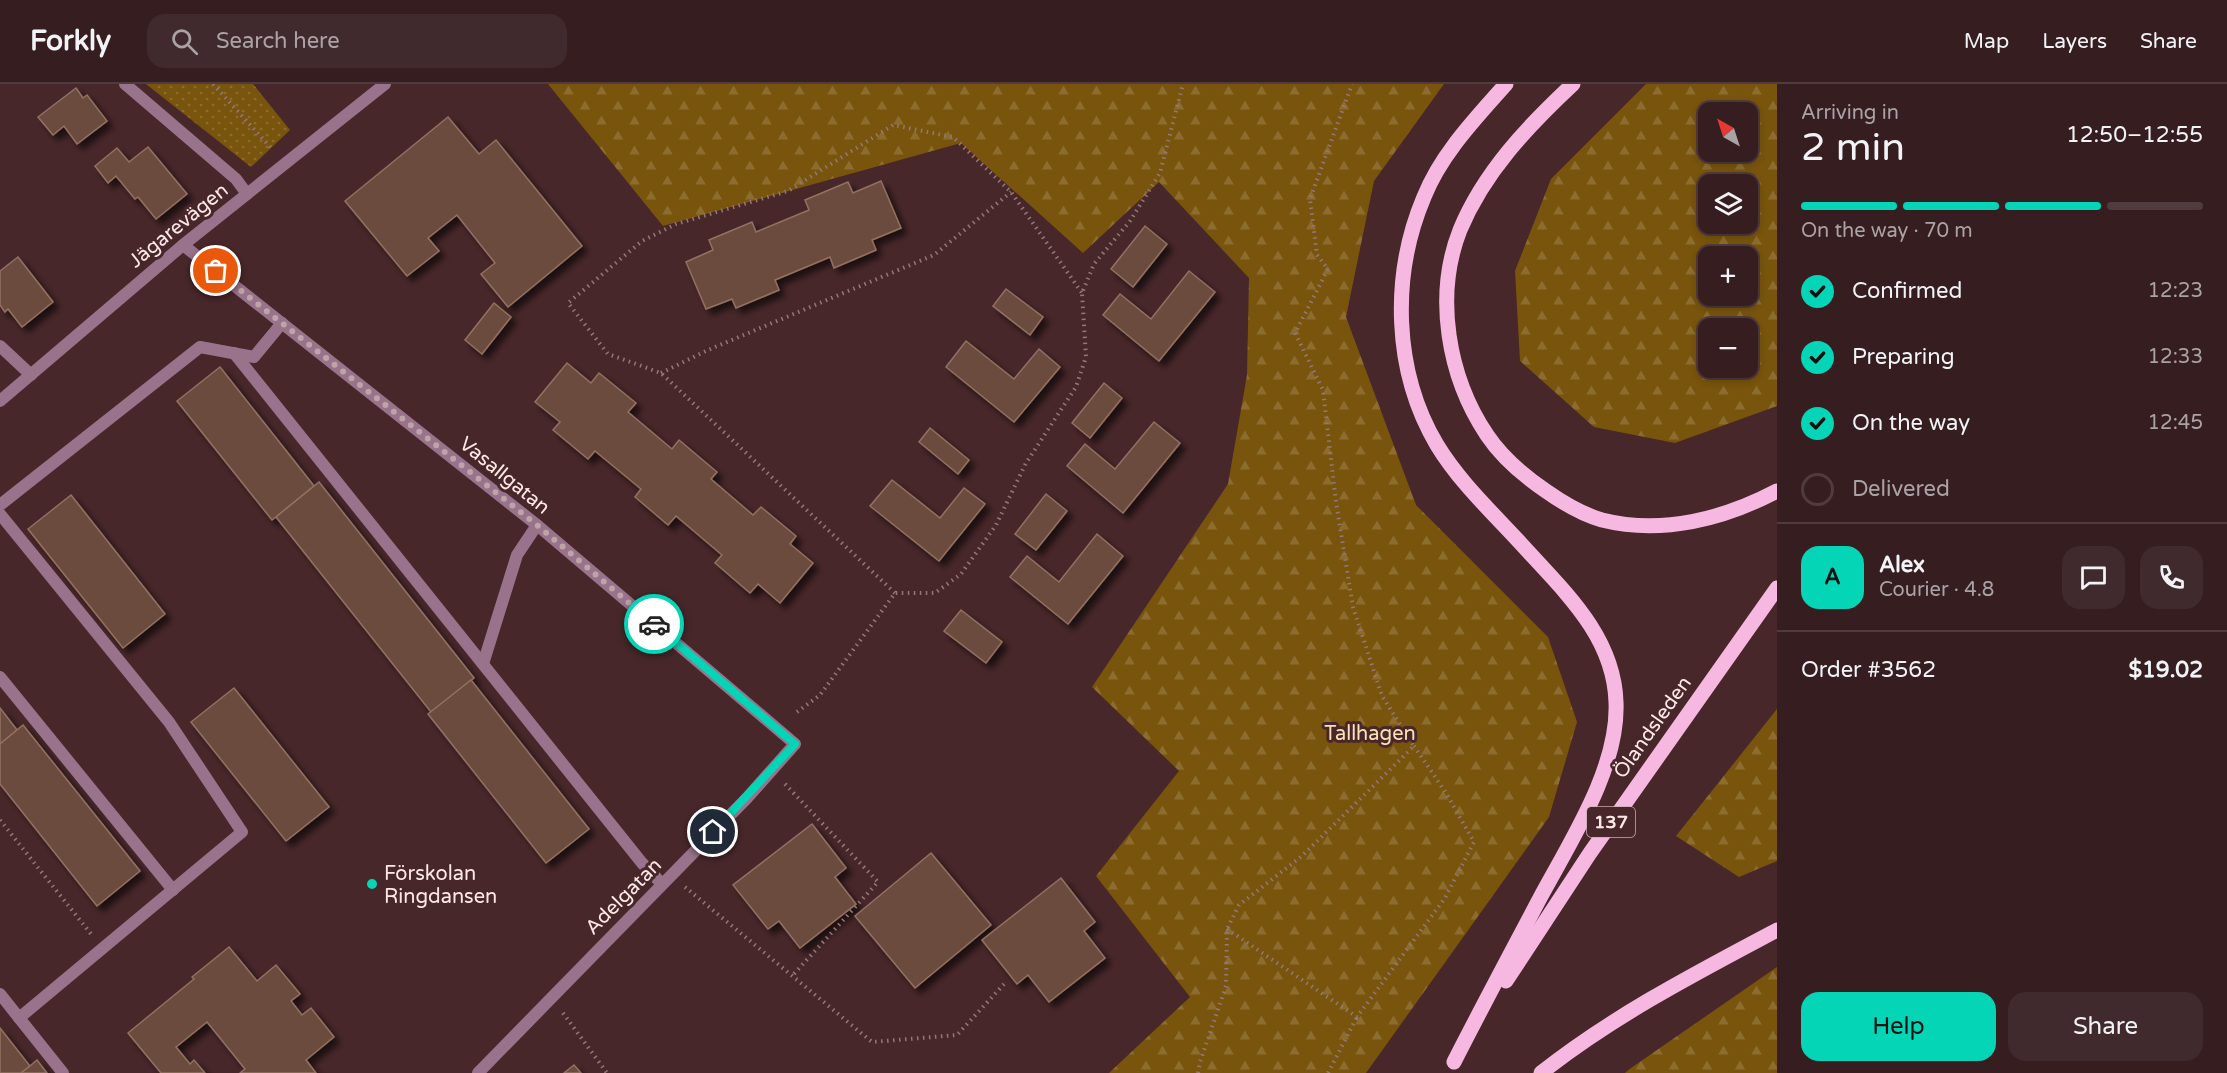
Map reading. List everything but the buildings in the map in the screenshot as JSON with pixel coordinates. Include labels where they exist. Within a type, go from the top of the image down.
[{"type":"main road","points":[[1450,1067],[1584,817],[1604,771],[1616,726],[1617,701],[1612,667],[1602,643],[1585,616],[1561,586],[1474,492],[1438,446],[1419,409],[1408,369],[1401,328],[1401,286],[1410,242],[1424,196],[1446,158],[1506,84]]},
{"type":"main road","points":[[1573,84],[1527,128],[1501,159],[1460,230],[1452,260],[1447,296],[1448,334],[1471,407],[1488,436],[1514,465],[1568,506],[1601,519],[1640,526],[1676,524],[1716,517],[1754,503],[1777,491]]},
{"type":"main road","name":"Ölandsleden","points":[[1450,1067],[1590,853],[1777,588]]},
{"type":"main road","points":[[1541,1073],[1566,1053],[1635,1008],[1777,930]]},
{"type":"street","points":[[124,84],[236,179],[247,194]]},
{"type":"street","points":[[138,95],[146,84]]},
{"type":"street","name":"Jägarevägen","points":[[0,401],[183,245],[385,84]]},
{"type":"street","name":"Vasallgatan","points":[[183,245],[537,525],[795,744]]},
{"type":"street","points":[[0,505],[200,347],[254,357],[282,323]]},
{"type":"street","points":[[0,346],[31,375]]},
{"type":"street","points":[[234,353],[642,863],[662,884]]},
{"type":"street","points":[[0,514],[169,722],[242,832],[19,1018]]},
{"type":"street","points":[[483,664],[517,555],[537,525]]},
{"type":"street","points":[[0,677],[172,890]]},
{"type":"street","name":"Adelgatan","points":[[478,1073],[747,798],[795,744]]},
{"type":"street","points":[[0,994],[63,1073]]},
{"type":"path","points":[[213,84],[286,164]]},
{"type":"path","points":[[1082,292],[1011,192],[953,137],[892,125],[788,191],[676,224],[651,236],[568,303],[608,354],[662,373],[895,593],[935,593],[961,574],[996,525],[1026,463],[1076,387],[1086,357],[1082,292],[1094,264],[1130,221],[1161,173],[1183,84]]},
{"type":"path","points":[[1328,1073],[1357,1017],[1445,897],[1474,842],[1446,793],[1382,696],[1353,607],[1336,502],[1323,390],[1295,333],[1328,269],[1317,255],[1310,199],[1352,84]]},
{"type":"path","points":[[662,373],[708,350],[934,255],[1011,192]]},
{"type":"path","points":[[797,712],[820,695],[895,593]]},
{"type":"path","points":[[1198,1073],[1226,986],[1227,929],[1239,905],[1302,856],[1414,746]]},
{"type":"path","points":[[782,780],[878,882],[792,976]]},
{"type":"path","points":[[0,820],[103,948]]},
{"type":"path","points":[[684,887],[872,1042],[957,1035],[1005,983]]},
{"type":"path","points":[[1227,929],[1357,1017]]},
{"type":"path","points":[[562,1012],[607,1073]]},
{"type":"green space","points":[[146,84],[253,84],[290,130],[251,167]]},
{"type":"green space","name":"Tallhagen","points":[[548,84],[1444,84],[1374,181],[1346,317],[1416,505],[1548,637],[1577,722],[1549,817],[1366,1073],[1109,1073],[1190,997],[1096,876],[1179,771],[1092,687],[1228,484],[1247,375],[1249,278],[1159,182],[1083,253],[961,143],[663,226]]},
{"type":"green space","points":[[1646,84],[1777,84],[1777,406],[1675,443],[1594,427],[1520,361],[1515,271],[1551,179]]},
{"type":"green space","points":[[1777,709],[1777,861],[1739,877],[1676,836]]},
{"type":"green space","points":[[1777,967],[1777,1073],[1625,1073],[1631,1068]]},
{"type":"way so far","points":[[216,271],[537,525],[654,624]]},
{"type":"place","name":"Förskolan Ringdansen","points":[[372,884]]},
{"type":"route","points":[[654,624],[795,744],[713,832]]}]
